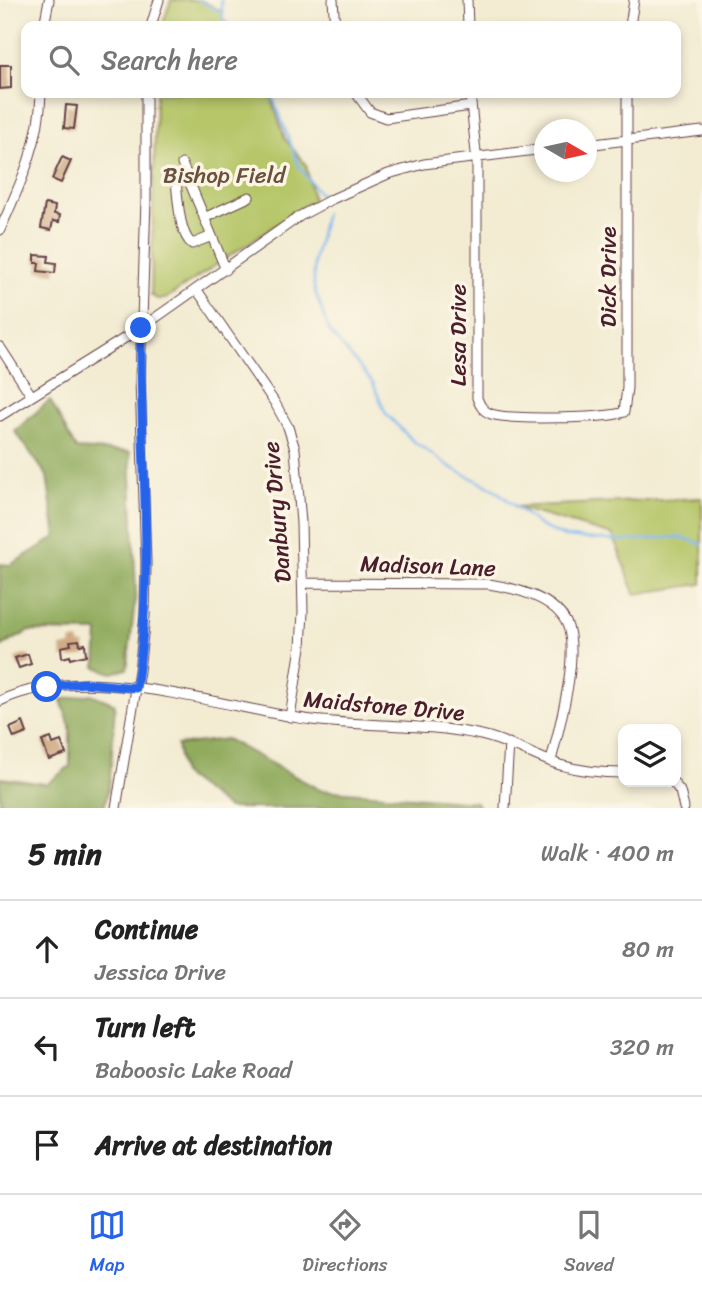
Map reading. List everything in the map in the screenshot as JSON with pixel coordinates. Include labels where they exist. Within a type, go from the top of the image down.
[{"type":"street","points":[[45,21],[49,0]]},
{"type":"street","points":[[152,21],[159,0]]},
{"type":"street","points":[[333,0],[335,21]]},
{"type":"street","points":[[467,0],[468,21]]},
{"type":"street","points":[[631,21],[634,0]]},
{"type":"street","points":[[0,230],[31,156],[39,121],[40,98]]},
{"type":"street","points":[[116,808],[142,652],[146,589],[141,328],[146,200],[146,98]]},
{"type":"street","points":[[360,98],[370,112],[386,118],[471,106]]},
{"type":"street","points":[[470,98],[477,157]]},
{"type":"street","name":"Dick Drive","points":[[624,412],[628,388],[627,98]]},
{"type":"street","points":[[597,144],[702,131]]},
{"type":"street","points":[[0,416],[141,328],[300,216],[362,184],[424,164],[534,150]]},
{"type":"street","name":"Lesa Drive","points":[[477,157],[479,404],[488,413],[502,416],[602,416],[624,412]]},
{"type":"street","points":[[182,164],[226,270]]},
{"type":"street","points":[[186,174],[176,181],[185,237],[192,244],[212,236]]},
{"type":"street","points":[[204,218],[249,197]]},
{"type":"street","name":"Danbury Drive","points":[[197,290],[275,403],[288,427],[295,449],[303,583],[301,647],[290,717]]},
{"type":"street","points":[[0,347],[32,395]]},
{"type":"street","name":"Madison Lane","points":[[303,583],[489,584],[516,590],[553,608],[566,622],[571,662],[551,761]]},
{"type":"street","name":"Maidstone Drive","points":[[0,701],[33,689],[61,684],[96,683],[290,717],[455,730],[509,743],[575,769],[618,773]]},
{"type":"street","points":[[505,808],[509,743]]},
{"type":"street","points":[[677,787],[684,808]]},
{"type":"green space","points":[[171,0],[200,0],[221,11],[224,21],[164,21]]},
{"type":"green space","name":"Bishop Field","points":[[156,98],[272,98],[285,139],[306,165],[313,200],[165,299],[157,299],[151,295]]},
{"type":"green space","points":[[50,400],[76,449],[130,452],[136,593],[127,669],[112,673],[96,667],[98,632],[29,631],[0,647],[0,564],[10,565],[56,537],[47,476],[15,431]]},
{"type":"green space","points":[[702,498],[702,584],[635,594],[613,535],[514,507]]},
{"type":"green space","points":[[91,694],[115,704],[110,781],[104,808],[0,808],[0,778],[47,784],[70,766],[70,726],[61,700]]},
{"type":"green space","points":[[226,739],[320,790],[476,802],[479,808],[228,808],[182,774],[177,745]]},
{"type":"building","points":[[0,65],[11,65],[11,88],[0,89]]},
{"type":"building","points":[[66,105],[77,106],[74,129],[64,128]]},
{"type":"building","points":[[62,157],[71,161],[61,183],[52,179]]},
{"type":"building","points":[[45,204],[55,206],[54,214],[60,215],[59,222],[53,221],[51,230],[41,228]]},
{"type":"building","points":[[35,255],[49,256],[48,262],[56,263],[55,273],[38,271],[39,263],[35,263]]},
{"type":"building","points":[[79,640],[80,645],[85,644],[86,655],[62,658],[61,647],[71,645],[70,641]]},
{"type":"building","points":[[28,654],[31,664],[19,668],[15,658]]},
{"type":"building","points":[[23,722],[27,733],[14,738],[10,728]]},
{"type":"building","points":[[51,738],[53,744],[61,741],[66,754],[49,760],[42,741]]},
{"type":"waterway","points":[[198,0],[223,13]]},
{"type":"waterway","points":[[221,0],[224,21]]},
{"type":"waterway","points":[[273,98],[300,168],[321,196]]},
{"type":"waterway","points":[[325,213],[314,262],[314,288],[329,331],[373,383],[386,414],[413,441],[452,468],[494,489],[540,526],[565,537],[623,541],[680,537],[702,544]]},
{"type":"route","points":[[47,687],[84,683],[136,688],[142,652],[146,589],[141,328]]}]
